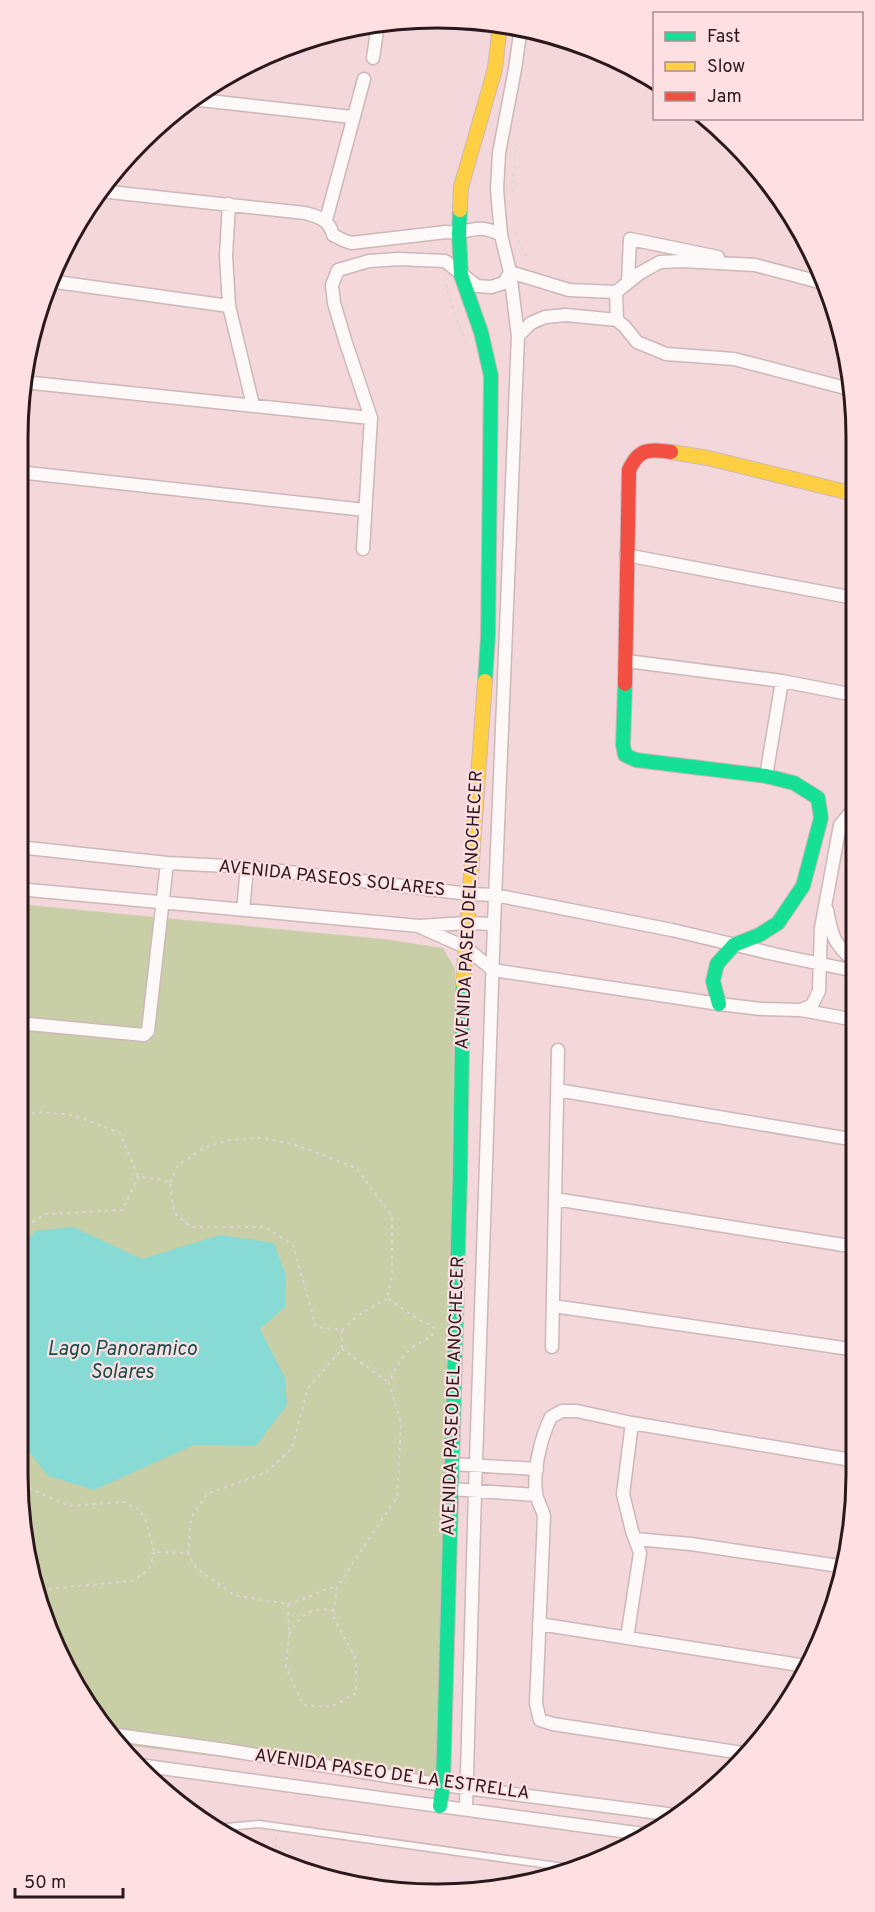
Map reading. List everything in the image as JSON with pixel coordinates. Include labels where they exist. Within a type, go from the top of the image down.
[{"type":"street","points":[[373,58],[377,33]]},
{"type":"street","name":"AVENIDA PASEO DEL ANOCHECER","points":[[441,1806],[460,1177],[463,974],[488,637],[491,376],[481,332],[461,275],[459,234],[461,187],[495,69],[500,33]]},
{"type":"street","name":"AVENIDA PASEO DEL ANOCHECER","points":[[466,1809],[495,895],[518,336],[510,272],[501,234],[497,189],[499,153],[520,37]]},
{"type":"street","points":[[326,220],[364,79]]},
{"type":"street","points":[[205,101],[352,117]]},
{"type":"street","points":[[111,192],[305,213],[326,220],[333,234],[351,243],[446,232],[459,234],[473,228],[489,229],[501,234]]},
{"type":"street","points":[[229,204],[226,255],[229,306],[253,405]]},
{"type":"street","points":[[395,237],[399,259]]},
{"type":"street","points":[[628,282],[630,238],[755,265],[815,281]]},
{"type":"street","points":[[363,549],[371,418],[334,303],[332,285],[338,270],[369,261],[399,259],[445,261],[477,286],[491,287],[504,283],[510,272],[569,290],[616,292],[660,262],[755,265]]},
{"type":"street","points":[[59,282],[229,306]]},
{"type":"street","points":[[616,292],[617,320]]},
{"type":"street","points":[[518,336],[531,323],[545,317],[566,315],[617,320],[637,342],[666,354],[734,359],[843,387]]},
{"type":"street","points":[[32,383],[371,418]]},
{"type":"street","points":[[719,1004],[713,981],[717,964],[734,945],[759,935],[778,922],[803,886],[821,818],[818,798],[794,783],[766,776],[636,760],[625,756],[623,745],[627,661],[626,555],[629,470],[634,459],[645,451],[656,450],[708,458],[846,492]]},
{"type":"street","points":[[28,473],[365,510]]},
{"type":"street","points":[[626,555],[846,596]]},
{"type":"street","points":[[627,661],[782,681],[846,693]]},
{"type":"street","points":[[766,776],[782,681]]},
{"type":"street","points":[[801,1010],[812,1005],[819,991],[821,928],[840,825],[846,818]]},
{"type":"street","name":"AVENIDA PASEOS SOLARES","points":[[28,849],[167,863],[247,867],[469,894],[495,895],[672,930],[846,969]]},
{"type":"street","points":[[28,1024],[144,1035],[148,1031],[167,863]]},
{"type":"street","points":[[243,910],[247,867]]},
{"type":"street","name":"AVENIDA PASEOS SOLARES","points":[[28,889],[419,926],[467,922],[494,924]]},
{"type":"street","points":[[826,903],[831,933],[840,950],[846,955]]},
{"type":"street","name":"AVENIDA PASEOS SOLARES","points":[[419,926],[465,947],[493,970]]},
{"type":"street","points":[[493,970],[719,1004],[761,1009],[801,1010],[846,1018]]},
{"type":"street","points":[[552,1347],[558,1050]]},
{"type":"street","points":[[557,1090],[846,1138]]},
{"type":"street","points":[[555,1199],[846,1245]]},
{"type":"street","points":[[553,1306],[846,1348]]},
{"type":"street","points":[[738,1752],[553,1724],[540,1720],[536,1704],[544,1516],[542,1505],[536,1495],[537,1469],[545,1428],[551,1417],[556,1414],[562,1411],[577,1411],[632,1423],[846,1459]]},
{"type":"street","points":[[627,1638],[640,1553],[622,1494],[632,1423]]},
{"type":"street","points":[[451,1464],[537,1469]]},
{"type":"street","points":[[451,1489],[536,1495]]},
{"type":"street","points":[[635,1539],[691,1544],[836,1566]]},
{"type":"street","points":[[539,1624],[799,1665]]},
{"type":"street","name":"AVENIDA PASEO DE LA ESTRELLA","points":[[123,1736],[443,1785],[666,1814]]},
{"type":"street","name":"AVENIDA PASEO DE LA ESTRELLA","points":[[151,1766],[636,1832]]},
{"type":"lane","points":[[229,1827],[259,1824],[556,1866]]},
{"type":"path","points":[[512,193],[516,142]]},
{"type":"path","points":[[515,233],[527,260]]},
{"type":"path","points":[[445,261],[447,291],[469,350]]},
{"type":"path","points":[[28,1115],[37,1112],[74,1115],[120,1133],[138,1176],[123,1210],[46,1214],[28,1224]]},
{"type":"path","points":[[337,1587],[288,1604],[234,1595],[196,1568],[188,1553],[191,1518],[207,1494],[267,1472],[292,1448],[308,1388],[342,1349],[342,1330],[356,1317],[387,1298],[392,1274],[392,1216],[356,1168],[300,1146],[263,1138],[229,1140],[204,1148],[178,1165],[170,1182],[174,1213],[191,1227],[265,1227],[293,1245],[316,1328],[342,1330]]},
{"type":"path","points":[[138,1176],[170,1182]]},
{"type":"path","points":[[387,1298],[419,1320],[433,1326],[434,1333],[428,1340],[417,1344],[401,1358],[389,1383]]},
{"type":"path","points":[[288,1604],[289,1634],[286,1667],[303,1705],[331,1707],[356,1694],[356,1659],[333,1616],[337,1587],[397,1497],[402,1423],[389,1383],[342,1349]]},
{"type":"path","points":[[28,1485],[31,1489],[69,1506],[124,1502],[140,1510],[146,1521],[154,1552],[149,1570],[132,1581],[48,1589],[44,1586]]},
{"type":"path","points":[[154,1552],[188,1553]]},
{"type":"path","points":[[289,1634],[300,1617],[318,1609],[334,1610]]},
{"type":"path","points":[[275,1849],[277,1827]]},
{"type":"green space","points":[[28,905],[383,939],[443,948],[455,969],[443,1785],[132,1746],[97,1702],[71,1655],[50,1606],[42,1580],[29,1501]]},
{"type":"water","name":"Lago Panoramico Solares","points":[[73,1227],[142,1259],[220,1235],[274,1243],[286,1276],[285,1307],[260,1329],[285,1378],[287,1405],[256,1446],[194,1445],[94,1490],[48,1476],[28,1451],[28,1240],[35,1231]]},
{"type":"traffic: fast","points":[[460,210],[461,275],[481,332],[491,376],[488,637],[485,681]]},
{"type":"traffic: fast","points":[[625,684],[623,745],[625,755],[636,760],[766,776],[794,783],[818,798],[821,818],[803,886],[778,923],[759,935],[734,945],[717,964],[713,981],[719,1004]]},
{"type":"traffic: fast","points":[[440,1806],[443,1785],[460,1177],[463,984]]},
{"type":"traffic: slow","points":[[460,210],[461,187],[495,69],[499,33]]},
{"type":"traffic: slow","points":[[671,452],[708,458],[846,492]]},
{"type":"traffic: slow","points":[[463,984],[485,681]]},
{"type":"traffic: jam","points":[[625,684],[629,470],[641,454],[657,450],[671,452]]}]
